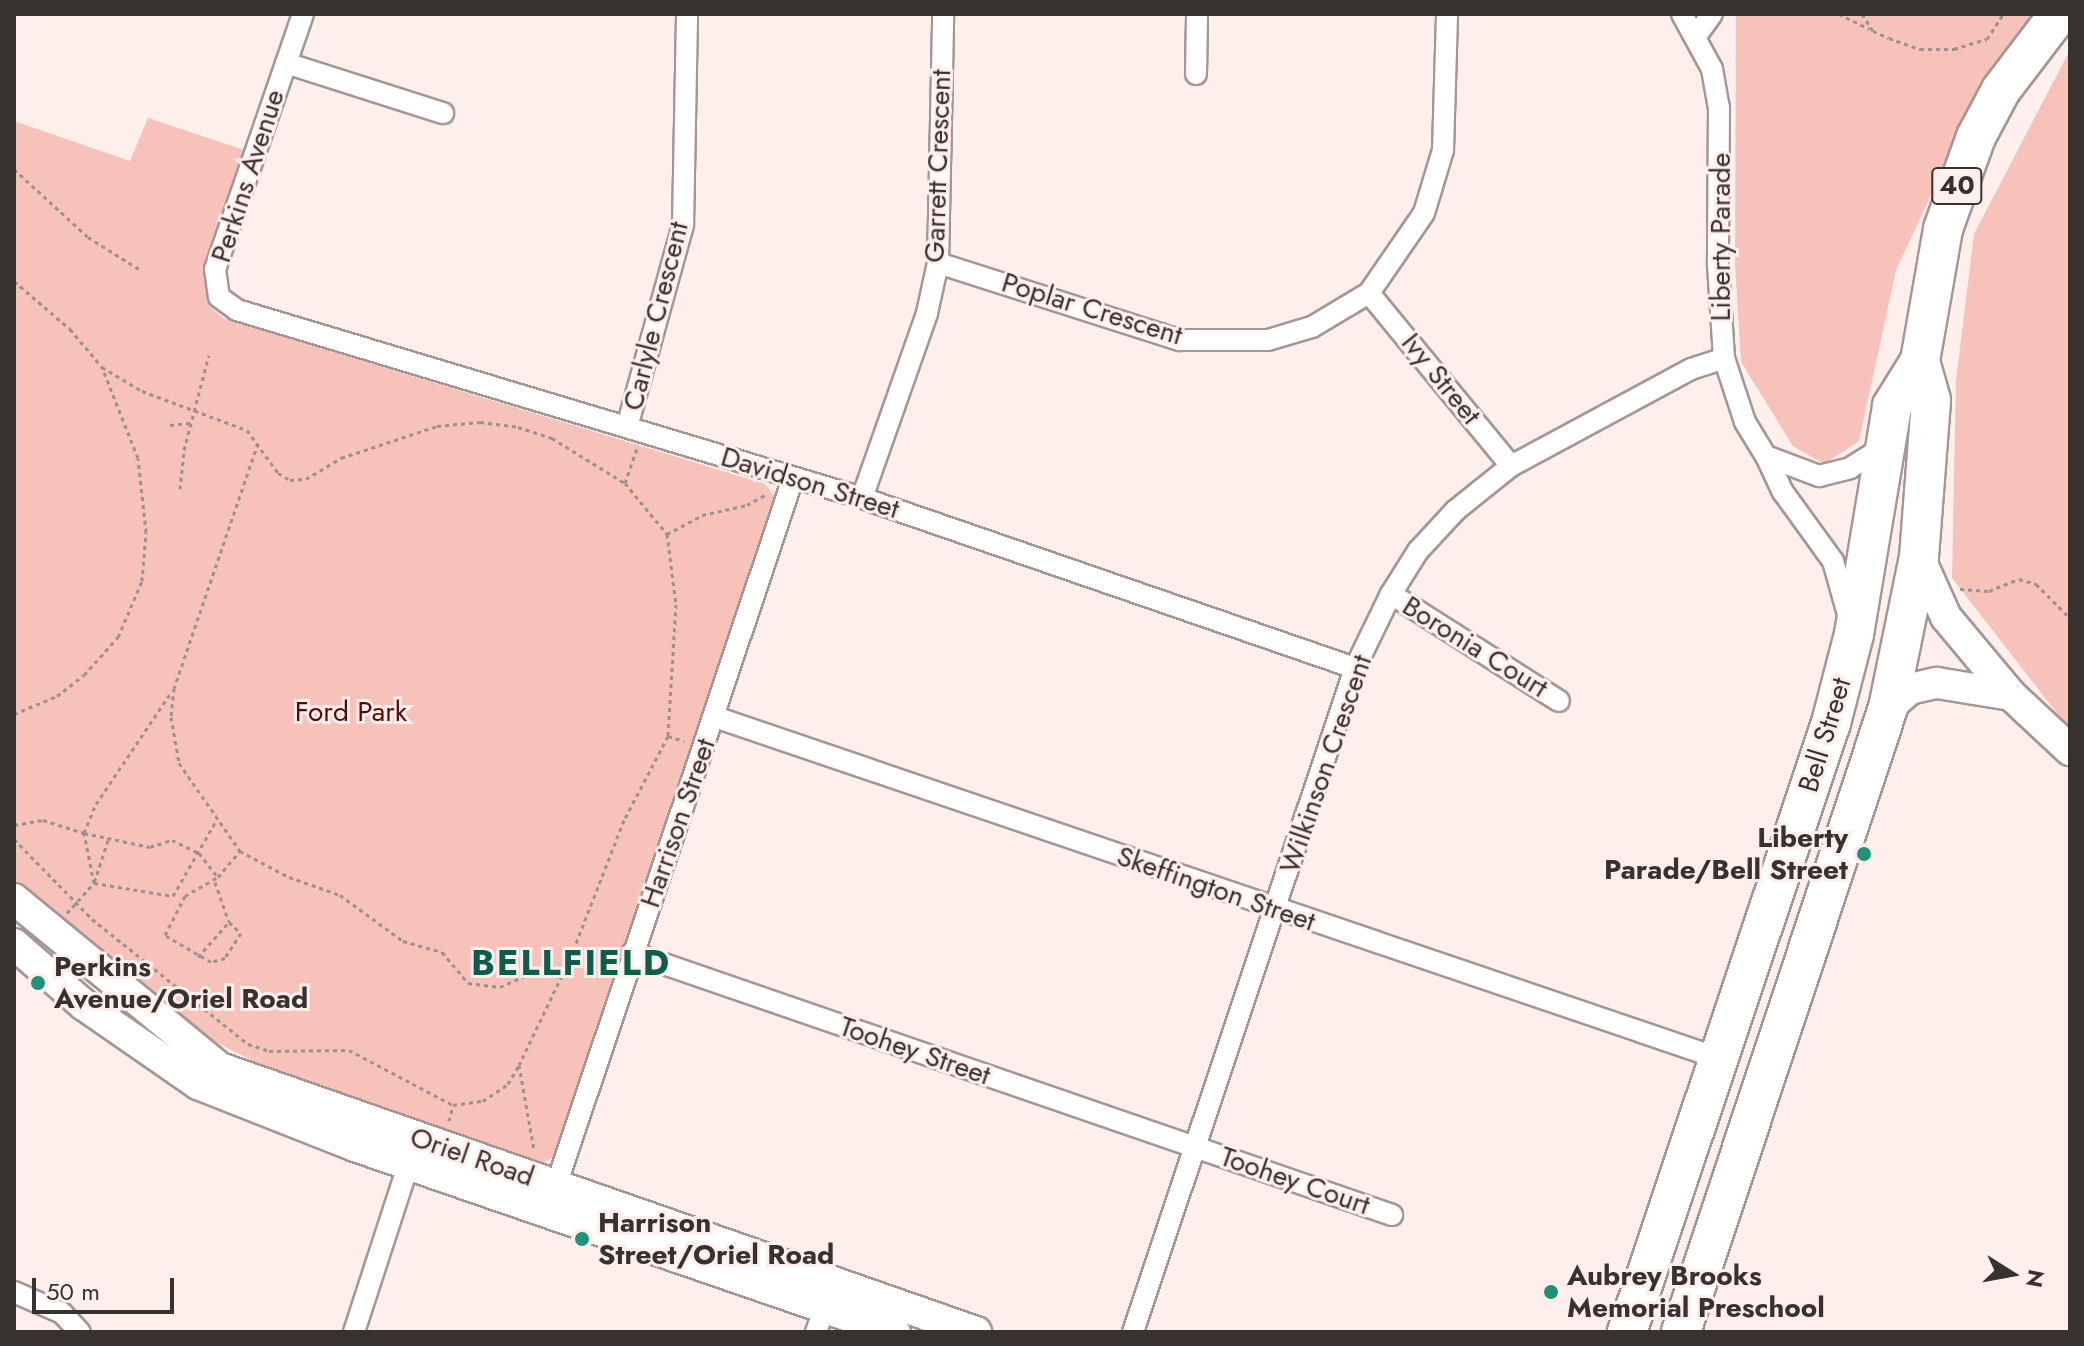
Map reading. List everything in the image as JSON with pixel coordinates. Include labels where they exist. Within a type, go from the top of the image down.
[{"type":"highway","name":"Bell Street","points":[[1681,1332],[1888,708],[1919,557],[1931,400],[1920,361],[1933,268],[1959,178],[2001,90],[2052,22]]},
{"type":"highway","name":"Bell Street","points":[[1627,1332],[1793,835],[1854,634],[1892,406],[1920,361]]},
{"type":"highway","points":[[1793,835],[1841,856]]},
{"type":"main road","points":[[1919,557],[1946,617],[2011,695],[2070,750]]},
{"type":"main road","points":[[1888,708],[1924,684],[1958,683],[2011,695]]},
{"type":"main road","name":"Oriel Road","points":[[14,899],[220,1068],[413,1151]]},
{"type":"main road","name":"Oriel Road","points":[[14,944],[84,1005],[198,1084],[413,1151],[551,1200],[825,1308],[895,1332]]},
{"type":"main road","name":"Oriel Road","points":[[825,1308],[976,1332]]},
{"type":"street","name":"Perkins Avenue","points":[[258,318],[219,297],[215,269],[303,14]]},
{"type":"street","name":"Carlyle Crescent","points":[[627,427],[683,225],[687,14]]},
{"type":"street","name":"Garrett Crescent","points":[[862,498],[927,313],[938,263],[943,14]]},
{"type":"street","points":[[1196,74],[1197,14]]},
{"type":"street","name":"Poplar Crescent","points":[[938,263],[1152,333],[1225,344],[1268,340],[1312,327],[1369,293],[1415,231],[1439,172],[1447,14]]},
{"type":"street","name":"Liberty Parade","points":[[1682,14],[1712,69],[1719,107],[1718,291],[1724,358],[1745,422],[1783,492],[1833,561],[1854,634]]},
{"type":"street","points":[[1696,36],[1712,14]]},
{"type":"street","points":[[286,63],[443,113]]},
{"type":"street","name":"Ivy Street","points":[[1369,293],[1511,466]]},
{"type":"street","name":"Davidson Street","points":[[258,318],[627,427],[791,486],[862,498],[1355,668]]},
{"type":"street","name":"Wilkinson Crescent","points":[[1133,1332],[1278,910],[1355,668],[1391,594],[1418,551],[1456,510],[1511,466],[1691,369],[1724,358]]},
{"type":"street","points":[[1767,458],[1819,476],[1850,468],[1888,444]]},
{"type":"street","name":"Harrison Street","points":[[551,1200],[791,486]]},
{"type":"street","name":"Boronia Court","points":[[1391,594],[1559,701]]},
{"type":"street","name":"Skeffington Street","points":[[715,717],[1718,1058]]},
{"type":"street","name":"Toohey Street","points":[[632,953],[1197,1148]]},
{"type":"street","name":"Toohey Court","points":[[1197,1148],[1392,1215]]},
{"type":"street","points":[[354,1332],[413,1151]]},
{"type":"street","points":[[14,1292],[62,1313],[80,1332]]},
{"type":"path","points":[[1839,14],[1920,49],[1954,49],[1987,39],[2003,14]]},
{"type":"path","points":[[1862,14],[1873,31]]},
{"type":"path","points":[[1987,39],[1995,43]]},
{"type":"path","points":[[14,169],[88,237],[139,269]]},
{"type":"path","points":[[14,281],[61,320],[102,367],[138,458],[145,510],[142,581],[118,637],[84,675],[57,696],[14,714]]},
{"type":"path","points":[[180,489],[190,423],[209,355]]},
{"type":"path","points":[[14,839],[78,902],[248,1044],[269,1051],[349,1050],[453,1105],[483,1101],[508,1084],[519,1065],[565,968],[624,820],[668,736],[676,604],[667,534],[625,483],[552,438],[518,427],[437,426],[341,458],[306,479],[290,480],[278,473],[258,443],[228,420],[193,412],[102,367]]},
{"type":"path","points":[[170,425],[190,423]]},
{"type":"path","points":[[258,443],[174,688],[171,717],[179,763],[216,821],[240,851],[289,877],[340,895],[403,941],[442,952],[478,987],[500,987],[533,972],[565,968]]},
{"type":"path","points":[[667,534],[702,515],[747,505],[775,489],[791,486]]},
{"type":"path","points":[[1946,617],[1953,591],[1966,587],[1989,591],[2019,579],[2036,584],[2070,618]]},
{"type":"path","points":[[94,883],[84,833],[96,804],[174,688]]},
{"type":"path","points":[[14,825],[43,820],[84,833],[150,847],[165,839],[199,853],[218,877]]},
{"type":"path","points":[[173,896],[216,821]]},
{"type":"path","points":[[50,931],[94,883],[109,839]]},
{"type":"path","points":[[215,882],[229,922],[241,933],[225,958],[211,962],[165,935],[183,899],[215,882],[240,851]]},
{"type":"path","points":[[94,883],[183,899]]},
{"type":"path","points":[[198,957],[229,922]]},
{"type":"path","points":[[519,1065],[535,1153]]},
{"type":"green space","points":[[1736,14],[2034,14],[1991,67],[1896,270],[1859,441],[1824,464],[1793,446],[1741,362],[1735,264]]},
{"type":"green space","points":[[2070,50],[2070,730],[1952,578],[1956,381],[1974,234]]},
{"type":"green space","name":"Ford Park","points":[[148,118],[244,150],[204,279],[209,306],[223,318],[765,484],[774,496],[775,511],[556,1155],[544,1163],[529,1166],[309,1088],[227,1048],[167,1013],[14,882],[14,121],[130,161]]},
{"type":"place","name":"Liberty Parade/Bell Street","points":[[1864,854]]},
{"type":"place","name":"Perkins Avenue/Oriel Road","points":[[38,983]]},
{"type":"place","name":"Harrison Street/Oriel Road","points":[[582,1239]]},
{"type":"place","name":"Aubrey Brooks Memorial Preschool","points":[[1551,1292]]},
{"type":"district","name":"BELLFIELD","points":[[571,963]]}]
